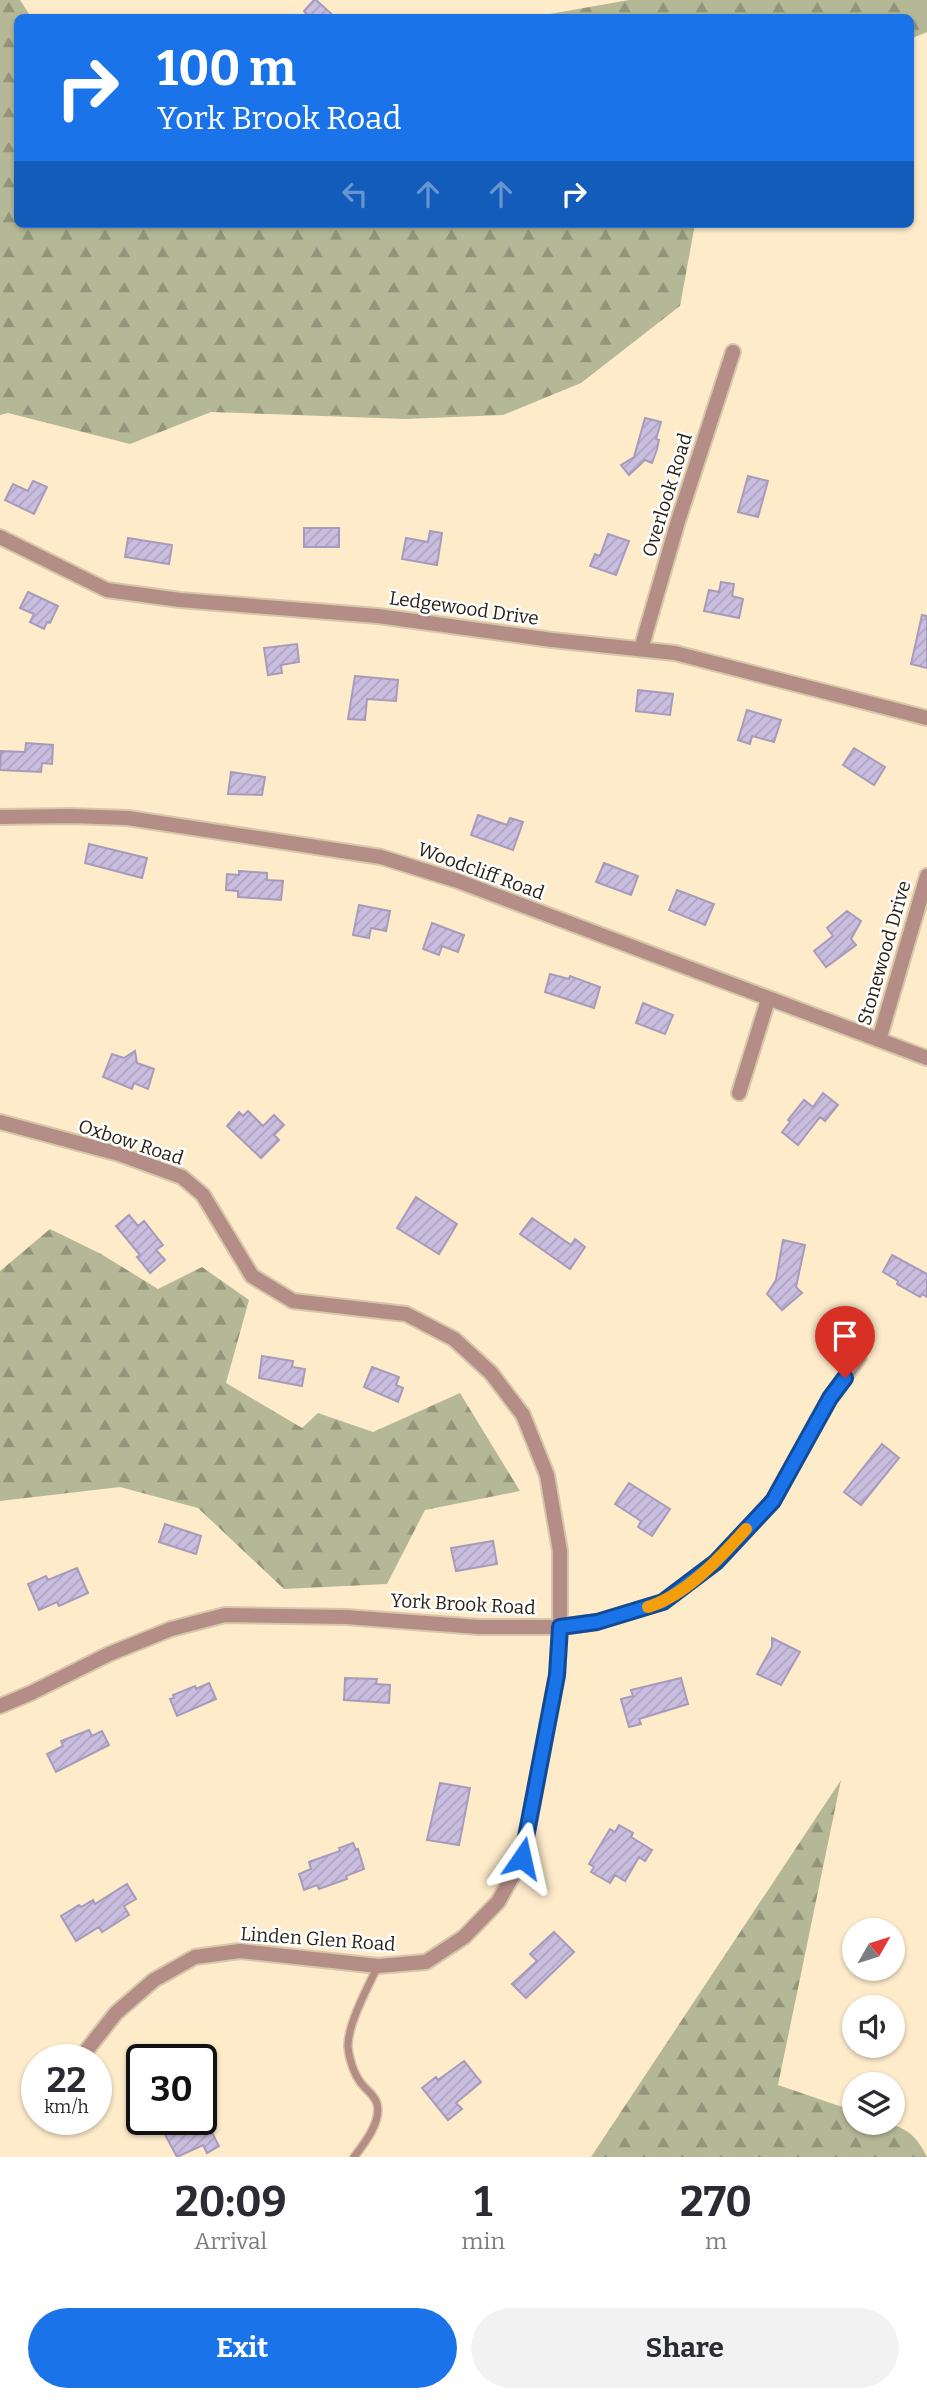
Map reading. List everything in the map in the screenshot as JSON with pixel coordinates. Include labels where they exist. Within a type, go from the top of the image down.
[{"type":"street","name":"Overlook Road","points":[[641,649],[678,520],[733,352]]},
{"type":"street","name":"Ledgewood Drive","points":[[0,537],[107,590],[180,600],[378,615],[552,640],[675,653],[927,718]]},
{"type":"street","name":"Woodcliff Road","points":[[0,817],[128,818],[381,857],[458,881],[927,1058]]},
{"type":"street","name":"Stonewood Drive","points":[[878,1040],[927,876]]},
{"type":"street","points":[[739,1093],[768,1000]]},
{"type":"street","name":"Oxbow Road","points":[[0,1122],[119,1154],[182,1177],[203,1195],[252,1276],[293,1301],[406,1314],[454,1339],[492,1373],[523,1415],[547,1475],[560,1551],[560,1627]]},
{"type":"street","name":"York Brook Road","points":[[0,1706],[109,1654],[171,1629],[225,1615],[346,1617],[479,1627],[560,1627],[597,1622],[663,1602],[716,1562],[773,1501],[830,1398],[859,1357]]},
{"type":"street","name":"Linden Glen Road","points":[[92,2044],[116,2013],[154,1980],[195,1957],[240,1951],[378,1966],[426,1962],[464,1937],[498,1902],[522,1858],[557,1675],[560,1627]]},
{"type":"lane","points":[[354,2157],[377,2117],[378,2104],[360,2082],[350,2059],[348,2043],[360,2003],[378,1966]]},
{"type":"green space","points":[[0,0],[20,0],[29,14],[14,14],[14,228],[694,228],[680,306],[581,383],[503,415],[405,419],[211,412],[130,444],[8,413],[0,415]]},
{"type":"green space","points":[[629,0],[927,0],[927,32],[914,37],[914,14],[550,14]]},
{"type":"green space","points":[[50,1229],[101,1254],[158,1289],[202,1267],[249,1300],[226,1383],[302,1428],[318,1413],[373,1432],[460,1393],[520,1491],[425,1510],[387,1584],[284,1589],[198,1508],[120,1487],[0,1501],[0,1271]]},
{"type":"green space","points":[[841,1780],[778,2085],[842,2107],[842,2135],[905,2135],[905,2130],[913,2136],[927,2157],[591,2157]]},
{"type":"building","points":[[316,0],[332,14],[307,14],[304,11]]},
{"type":"building","points":[[645,418],[661,422],[656,439],[659,440],[657,449],[652,463],[645,460],[629,475],[621,465],[634,457]]},
{"type":"building","points":[[748,476],[768,481],[758,517],[738,512]]},
{"type":"building","points":[[33,481],[47,487],[34,514],[5,500],[13,484],[28,491]]},
{"type":"building","points":[[304,528],[339,528],[339,547],[304,547]]},
{"type":"building","points":[[430,531],[442,533],[437,565],[402,559],[406,538],[428,542]]},
{"type":"building","points":[[608,534],[629,541],[616,575],[590,566],[595,554],[600,556]]},
{"type":"building","points":[[128,538],[172,545],[169,564],[125,557]]},
{"type":"building","points":[[721,582],[734,584],[732,596],[743,599],[739,618],[704,611],[709,590],[719,592]]},
{"type":"building","points":[[28,592],[58,606],[44,629],[30,622],[34,614],[20,608]]},
{"type":"building","points":[[922,615],[927,616],[927,668],[911,664]]},
{"type":"building","points":[[297,644],[299,662],[281,665],[282,673],[268,675],[264,648]]},
{"type":"building","points":[[355,676],[398,680],[396,701],[367,699],[365,720],[348,719]]},
{"type":"building","points":[[638,690],[673,694],[670,715],[636,711]]},
{"type":"building","points":[[747,710],[781,720],[774,742],[752,736],[750,744],[738,740]]},
{"type":"building","points":[[26,743],[53,745],[52,764],[42,763],[41,772],[0,770],[1,751],[25,752]]},
{"type":"building","points":[[854,748],[885,767],[874,785],[843,765]]},
{"type":"building","points":[[231,772],[265,777],[262,795],[228,794]]},
{"type":"building","points":[[478,815],[507,825],[510,818],[523,822],[513,850],[471,835]]},
{"type":"building","points":[[89,844],[147,858],[142,878],[85,863]]},
{"type":"building","points":[[604,863],[638,876],[631,895],[596,882]]},
{"type":"building","points":[[239,871],[267,873],[267,880],[283,881],[281,900],[238,897],[238,891],[226,890],[227,874],[239,875]]},
{"type":"building","points":[[677,890],[714,904],[705,925],[669,910]]},
{"type":"building","points":[[359,905],[390,911],[386,931],[371,928],[369,938],[353,935]]},
{"type":"building","points":[[847,911],[861,921],[851,939],[856,945],[826,967],[814,951],[833,936],[827,928]]},
{"type":"building","points":[[432,923],[464,935],[458,952],[442,946],[439,955],[423,949]]},
{"type":"building","points":[[550,974],[569,979],[570,976],[600,987],[594,1008],[545,992]]},
{"type":"building","points":[[643,1003],[673,1015],[665,1034],[636,1023]]},
{"type":"building","points":[[135,1051],[137,1063],[154,1069],[148,1089],[134,1083],[132,1089],[103,1077],[112,1054],[124,1058]]},
{"type":"building","points":[[823,1093],[838,1105],[825,1121],[820,1117],[798,1145],[782,1132],[804,1100],[813,1107]]},
{"type":"building","points":[[248,1111],[263,1126],[274,1115],[284,1125],[274,1135],[279,1140],[261,1158],[227,1126],[239,1112],[243,1116]]},
{"type":"building","points":[[416,1197],[457,1224],[439,1254],[397,1228]]},
{"type":"building","points":[[129,1215],[138,1226],[144,1221],[163,1245],[156,1250],[165,1260],[150,1273],[137,1257],[140,1255],[116,1226]]},
{"type":"building","points":[[532,1218],[571,1245],[575,1239],[585,1247],[570,1269],[520,1234]]},
{"type":"building","points":[[783,1240],[805,1245],[796,1287],[802,1293],[782,1310],[767,1294],[776,1280]]},
{"type":"building","points":[[892,1255],[927,1274],[927,1297],[922,1294],[920,1297],[897,1284],[898,1281],[883,1272]]},
{"type":"building","points":[[262,1356],[293,1361],[292,1367],[305,1369],[302,1386],[259,1378]]},
{"type":"building","points":[[372,1367],[399,1377],[396,1385],[403,1388],[398,1402],[364,1387]]},
{"type":"building","points":[[882,1444],[899,1458],[861,1505],[844,1492]]},
{"type":"building","points":[[629,1483],[670,1509],[652,1536],[638,1527],[641,1521],[615,1504]]},
{"type":"building","points":[[165,1524],[201,1536],[196,1554],[159,1542]]},
{"type":"building","points":[[493,1541],[497,1564],[456,1571],[451,1548]]},
{"type":"building","points":[[77,1568],[88,1593],[59,1606],[57,1602],[39,1610],[28,1584],[46,1576],[48,1580]]},
{"type":"building","points":[[772,1638],[800,1652],[781,1685],[757,1674],[772,1647]]},
{"type":"building","points":[[345,1678],[377,1679],[376,1684],[390,1685],[389,1703],[344,1700]]},
{"type":"building","points":[[681,1678],[688,1704],[639,1719],[641,1724],[629,1727],[621,1699],[633,1696],[631,1690]]},
{"type":"building","points":[[209,1683],[216,1699],[177,1716],[170,1699],[174,1698],[173,1695]]},
{"type":"building","points":[[89,1730],[92,1736],[102,1731],[109,1745],[56,1772],[47,1754],[63,1746],[61,1741]]},
{"type":"building","points":[[440,1783],[470,1788],[459,1845],[427,1840]]},
{"type":"building","points":[[619,1825],[633,1833],[631,1837],[652,1850],[645,1861],[639,1857],[625,1881],[615,1875],[610,1883],[591,1872],[594,1867],[589,1864],[610,1829],[615,1832]]},
{"type":"building","points":[[353,1843],[356,1850],[358,1849],[364,1869],[346,1876],[347,1879],[319,1889],[317,1885],[304,1890],[299,1874],[311,1869],[309,1862],[340,1851],[339,1848]]},
{"type":"building","points":[[127,1884],[136,1899],[124,1906],[129,1915],[102,1932],[99,1927],[76,1941],[61,1916],[93,1900],[95,1904]]},
{"type":"building","points":[[554,1932],[574,1952],[526,1998],[512,1984],[537,1961],[530,1954]]},
{"type":"building","points":[[464,2061],[481,2082],[456,2103],[462,2109],[448,2120],[422,2088]]},
{"type":"building","points":[[165,2135],[213,2135],[219,2146],[207,2153],[203,2145],[177,2157]]},
{"type":"slow traffic","points":[[648,1607],[663,1602],[716,1562],[746,1529]]},
{"type":"route","points":[[522,1858],[557,1675],[560,1627],[597,1622],[663,1602],[716,1562],[773,1501],[830,1398],[845,1378]]}]
